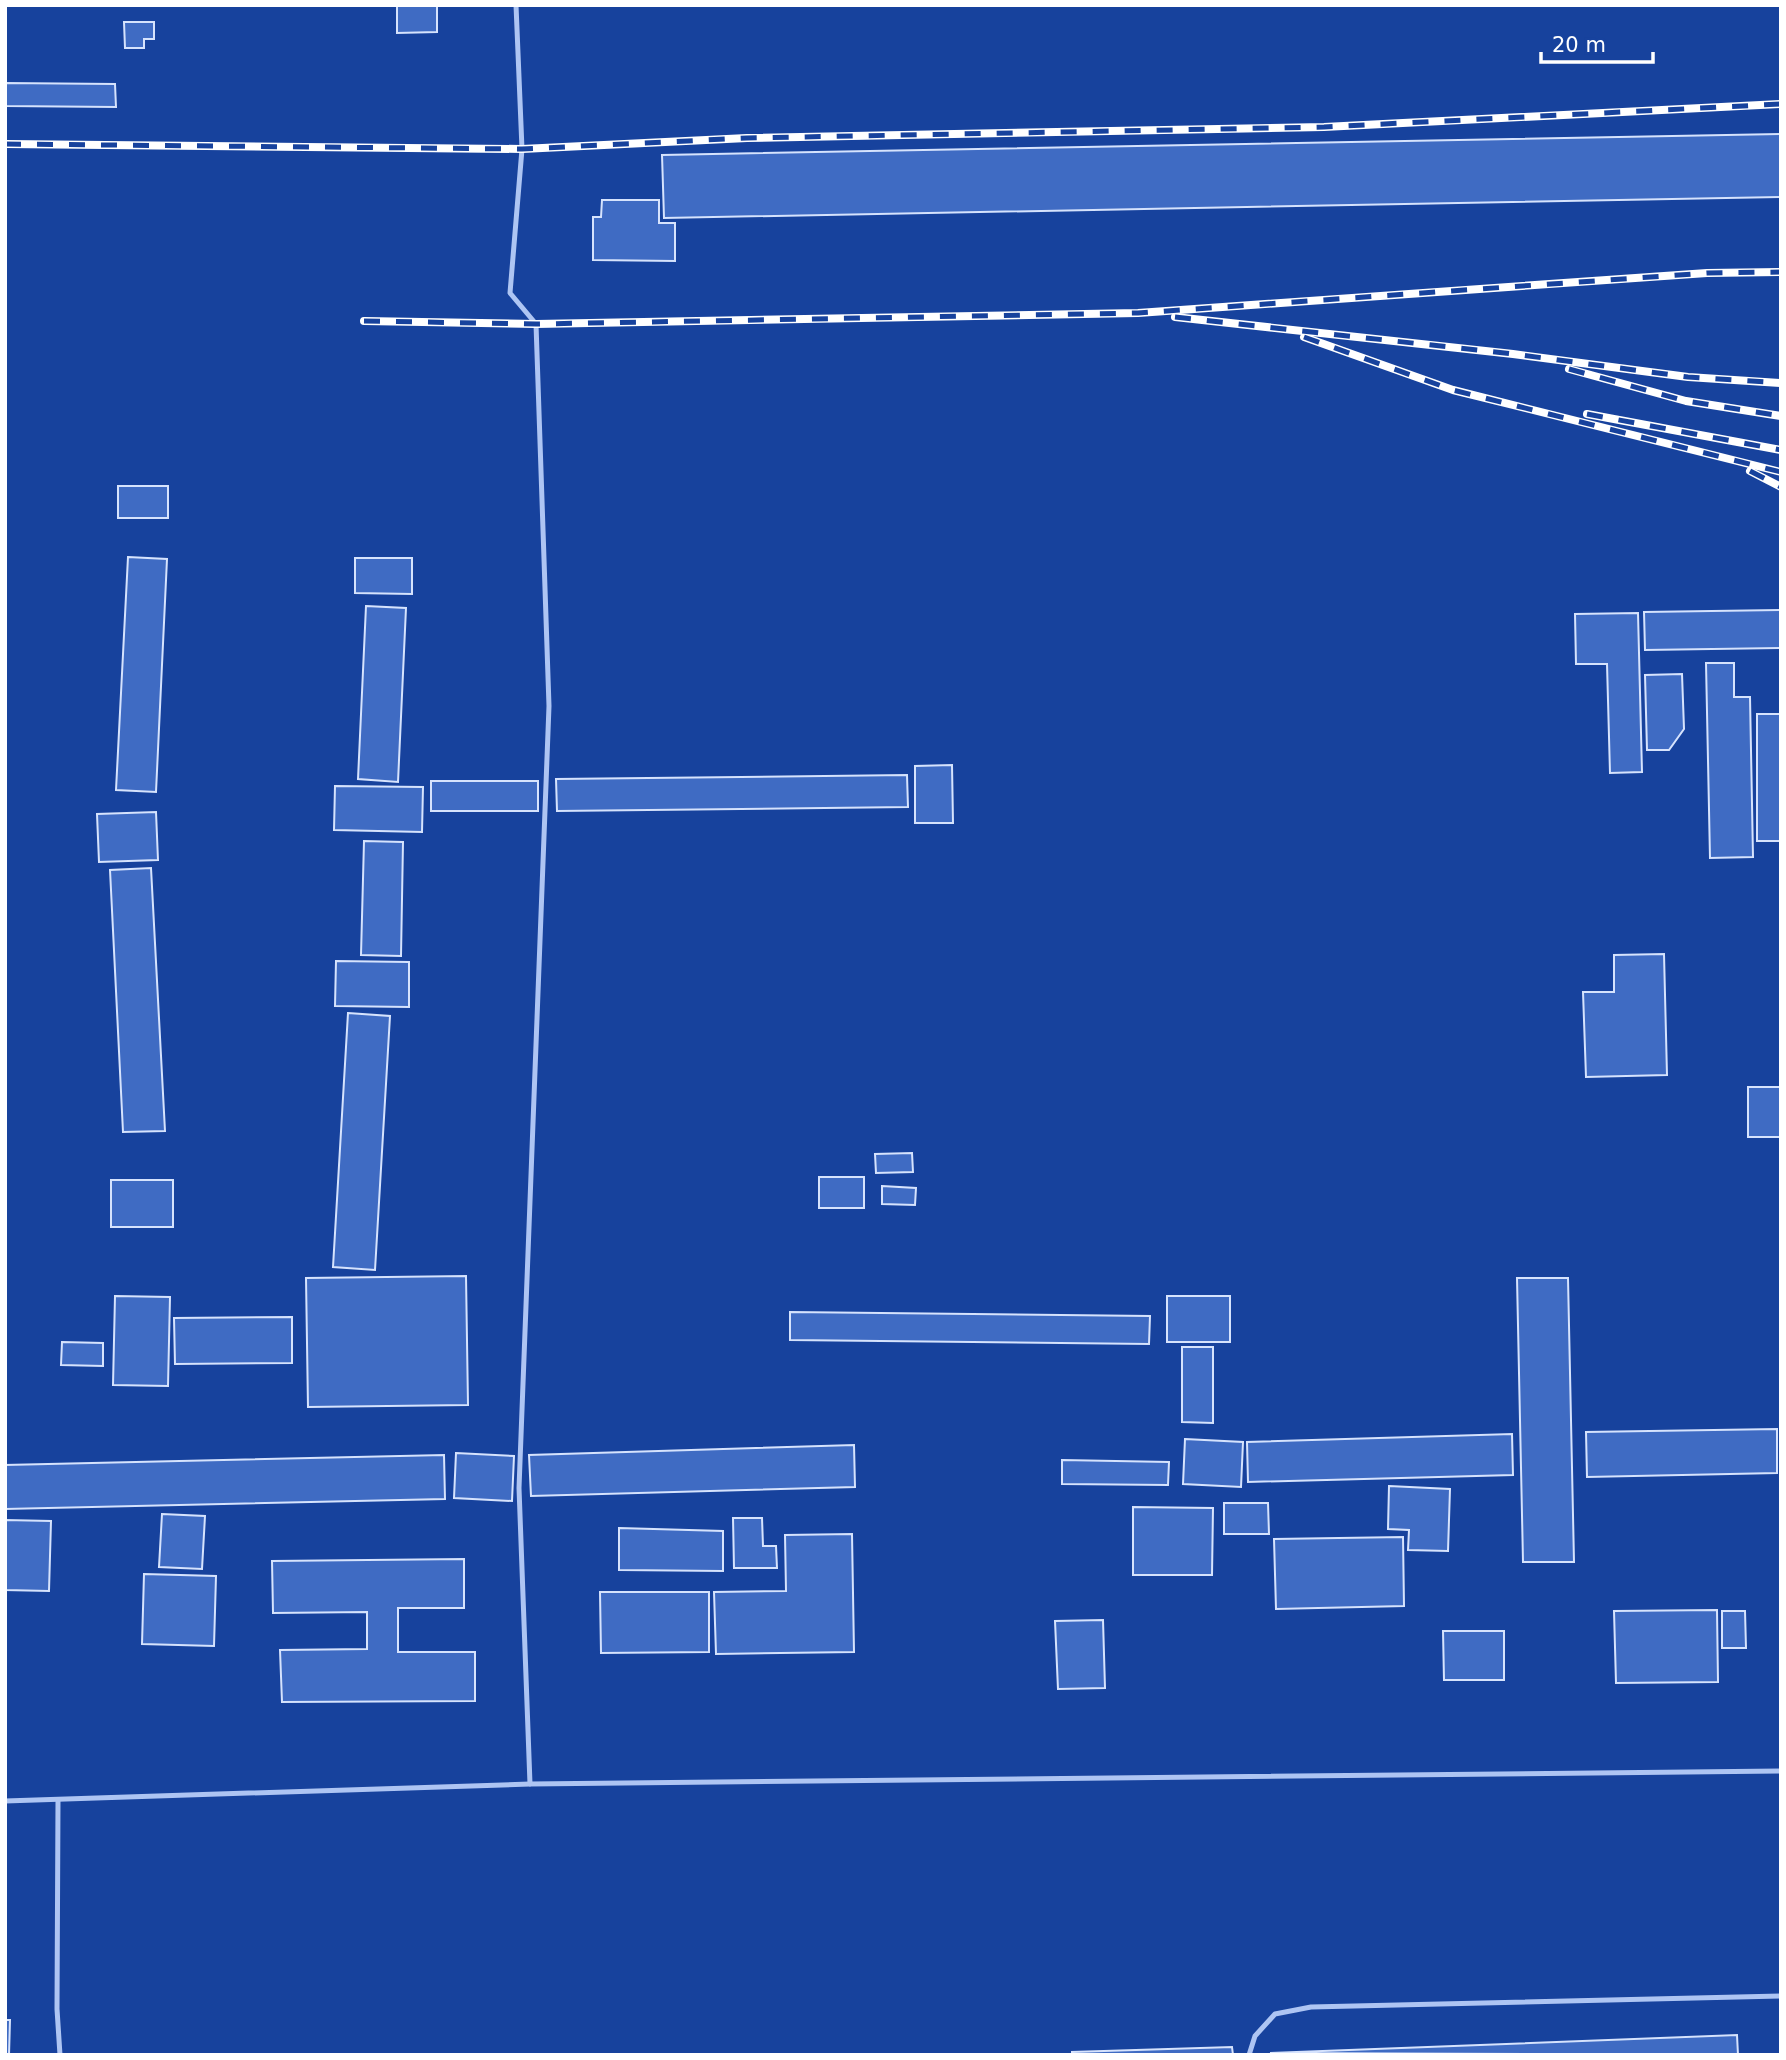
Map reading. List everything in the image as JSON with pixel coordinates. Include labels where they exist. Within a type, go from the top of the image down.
[{"type":"lane","points":[[516,5],[522,149],[510,293],[536,324],[549,706],[519,1488],[530,1784]]},
{"type":"lane","points":[[5,1801],[530,1784],[1781,1771]]},
{"type":"lane","points":[[58,1801],[57,2009],[60,2055]]},
{"type":"lane","points":[[1249,2055],[1255,2036],[1275,2014],[1311,2007],[1781,1996]]},
{"type":"building","points":[[397,5],[437,5],[437,32],[397,33]]},
{"type":"building","points":[[124,22],[154,22],[154,39],[144,39],[144,48],[125,48]]},
{"type":"building","points":[[5,83],[115,84],[116,107],[5,106]]},
{"type":"building","points":[[1781,134],[1781,197],[664,218],[662,155]]},
{"type":"building","points":[[602,200],[659,200],[659,223],[675,223],[675,261],[593,260],[593,217],[601,217]]},
{"type":"building","points":[[118,486],[168,486],[168,518],[118,518]]},
{"type":"building","points":[[128,557],[167,559],[156,792],[116,790]]},
{"type":"building","points":[[355,558],[412,558],[412,594],[355,593]]},
{"type":"building","points":[[366,606],[406,608],[398,782],[358,779]]},
{"type":"building","points":[[1781,610],[1781,648],[1645,650],[1644,612]]},
{"type":"building","points":[[1638,613],[1642,772],[1610,773],[1607,664],[1576,664],[1575,614]]},
{"type":"building","points":[[1706,663],[1734,663],[1734,697],[1750,697],[1753,857],[1710,858]]},
{"type":"building","points":[[1682,674],[1684,729],[1669,750],[1647,750],[1645,675]]},
{"type":"building","points":[[1757,714],[1781,714],[1781,841],[1757,841]]},
{"type":"building","points":[[952,765],[953,823],[915,823],[915,766]]},
{"type":"building","points":[[907,775],[908,807],[557,811],[556,779]]},
{"type":"building","points":[[431,781],[538,781],[538,811],[431,811]]},
{"type":"building","points":[[335,786],[423,787],[422,832],[334,830]]},
{"type":"building","points":[[156,812],[158,860],[99,862],[97,814]]},
{"type":"building","points":[[364,841],[403,842],[401,956],[361,955]]},
{"type":"building","points":[[151,868],[165,1131],[123,1132],[110,870]]},
{"type":"building","points":[[1664,954],[1667,1075],[1586,1077],[1583,992],[1614,992],[1614,955]]},
{"type":"building","points":[[336,961],[409,962],[409,1007],[335,1006]]},
{"type":"building","points":[[348,1013],[390,1016],[375,1270],[333,1267]]},
{"type":"building","points":[[1748,1087],[1781,1087],[1781,1137],[1748,1137]]},
{"type":"building","points":[[912,1153],[913,1172],[876,1173],[875,1154]]},
{"type":"building","points":[[819,1177],[864,1177],[864,1208],[819,1208]]},
{"type":"building","points":[[111,1180],[173,1180],[173,1227],[111,1227]]},
{"type":"building","points":[[882,1186],[916,1188],[915,1205],[882,1204]]},
{"type":"building","points":[[466,1276],[468,1405],[308,1407],[306,1278]]},
{"type":"building","points":[[1517,1278],[1568,1278],[1574,1562],[1523,1562]]},
{"type":"building","points":[[115,1296],[170,1297],[168,1386],[113,1385]]},
{"type":"building","points":[[1167,1296],[1230,1296],[1230,1342],[1167,1342]]},
{"type":"building","points":[[790,1312],[1150,1316],[1149,1344],[790,1340]]},
{"type":"building","points":[[292,1317],[292,1363],[175,1364],[174,1318]]},
{"type":"building","points":[[62,1342],[103,1343],[103,1366],[61,1365]]},
{"type":"building","points":[[1182,1347],[1213,1347],[1213,1423],[1182,1422]]},
{"type":"building","points":[[1777,1429],[1777,1473],[1587,1477],[1586,1432]]},
{"type":"building","points":[[1512,1434],[1513,1475],[1248,1482],[1247,1442]]},
{"type":"building","points":[[1185,1439],[1243,1442],[1241,1487],[1183,1484]]},
{"type":"building","points":[[854,1445],[855,1487],[531,1496],[529,1455]]},
{"type":"building","points":[[456,1453],[514,1456],[512,1501],[454,1498]]},
{"type":"building","points":[[444,1455],[445,1499],[5,1509],[5,1465]]},
{"type":"building","points":[[1062,1460],[1169,1462],[1168,1485],[1062,1484]]},
{"type":"building","points":[[1389,1486],[1450,1489],[1448,1551],[1408,1550],[1409,1530],[1388,1529]]},
{"type":"building","points":[[1224,1503],[1268,1503],[1269,1534],[1224,1534]]},
{"type":"building","points":[[1133,1507],[1213,1508],[1212,1575],[1133,1575]]},
{"type":"building","points":[[162,1514],[205,1516],[202,1569],[159,1567]]},
{"type":"building","points":[[733,1518],[762,1518],[763,1546],[776,1546],[777,1568],[734,1568]]},
{"type":"building","points":[[5,1520],[51,1521],[49,1591],[5,1590]]},
{"type":"building","points":[[619,1528],[723,1531],[723,1571],[619,1570]]},
{"type":"building","points":[[852,1534],[854,1652],[716,1654],[714,1592],[786,1591],[785,1535]]},
{"type":"building","points":[[1403,1537],[1404,1606],[1276,1609],[1274,1539]]},
{"type":"building","points":[[464,1559],[464,1608],[398,1608],[398,1652],[475,1652],[475,1701],[282,1702],[280,1650],[367,1649],[367,1612],[273,1613],[272,1561]]},
{"type":"building","points":[[144,1574],[216,1576],[214,1646],[142,1644]]},
{"type":"building","points":[[600,1592],[709,1592],[709,1652],[601,1653]]},
{"type":"building","points":[[1717,1610],[1718,1682],[1616,1683],[1614,1611]]},
{"type":"building","points":[[1722,1611],[1745,1611],[1746,1648],[1722,1648]]},
{"type":"building","points":[[1103,1620],[1105,1688],[1058,1689],[1055,1621]]},
{"type":"building","points":[[1443,1631],[1504,1631],[1504,1680],[1444,1680]]},
{"type":"building","points":[[5,2020],[10,2020],[9,2055],[5,2055]]},
{"type":"building","points":[[1737,2035],[1738,2055],[1270,2053]]},
{"type":"building","points":[[1232,2047],[1233,2055],[1072,2055],[1072,2052]]},
{"type":"railway","points":[[5,144],[522,149],[747,138],[1324,127],[1781,104]]},
{"type":"railway","points":[[364,321],[536,324],[1138,313],[1707,273],[1781,272]]},
{"type":"railway","points":[[1175,317],[1513,354],[1688,377],[1781,383]]},
{"type":"railway","points":[[1304,337],[1453,390],[1781,472]]},
{"type":"railway","points":[[1569,369],[1686,401],[1781,416]]},
{"type":"railway","points":[[1587,414],[1781,450]]},
{"type":"railway","points":[[1750,471],[1781,487]]}]
